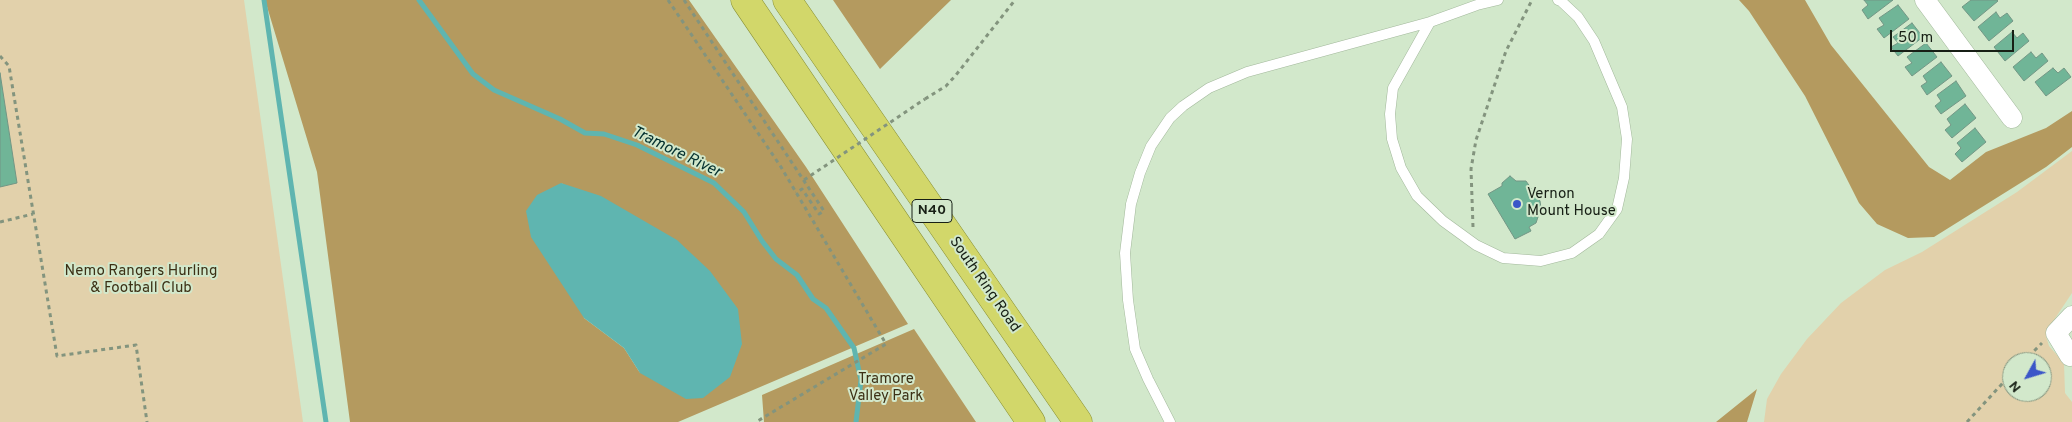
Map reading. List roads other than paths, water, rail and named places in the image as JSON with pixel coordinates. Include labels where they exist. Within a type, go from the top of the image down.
[{"type":"highway","name":"N40","points":[[745,0],[1031,422]]},
{"type":"highway","name":"South Ring Road","points":[[787,0],[1078,422]]},
{"type":"street","points":[[1925,0],[2012,118]]},
{"type":"street","points":[[2070,356],[2056,333],[2072,316]]},
{"type":"lane","points":[[1170,422],[1135,349],[1128,300],[1125,253],[1131,204],[1140,173],[1151,146],[1170,118],[1183,106],[1209,88],[1247,72],[1430,22],[1477,5],[1498,0]]},
{"type":"lane","points":[[1430,22],[1394,88],[1390,114],[1392,139],[1401,168],[1417,196],[1444,221],[1476,245],[1503,258],[1541,261],[1572,253],[1599,234],[1617,209],[1624,178],[1627,139],[1622,107],[1594,41],[1578,17],[1561,0],[1558,0]]},
{"type":"water","points":[[561,183],[601,196],[677,240],[710,271],[738,309],[742,344],[730,377],[703,398],[686,399],[640,373],[624,348],[584,318],[531,237],[526,211],[537,195]]},
{"type":"waterway","points":[[264,0],[326,422]]},
{"type":"waterway","name":"Tramore River","points":[[419,0],[473,74],[494,90],[560,119],[585,133],[604,134],[637,145],[714,183],[744,212],[776,259],[797,275],[813,299],[826,308],[854,348],[861,380],[856,422]]},
{"type":"place","name":"Vernon Mount House","points":[[1517,204]]},
{"type":"park label","name":"Nemo Rangers Hurling & Football Club","points":[[141,280]]},
{"type":"park label","name":"Tramore Valley Park","points":[[886,388]]}]
